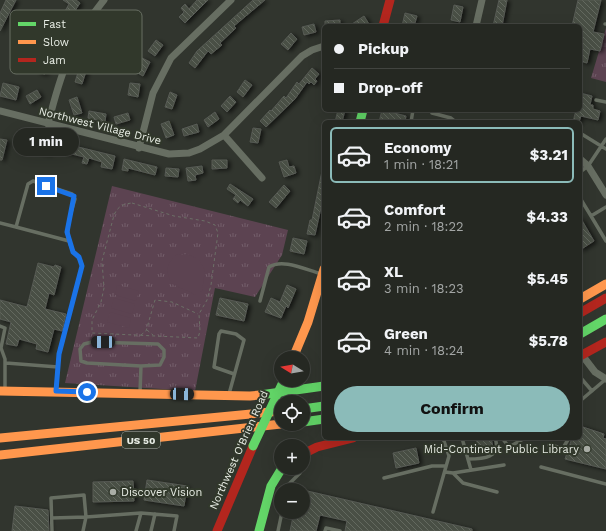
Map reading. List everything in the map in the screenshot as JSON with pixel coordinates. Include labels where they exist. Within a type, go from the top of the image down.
[{"type":"main road","points":[[384,24],[390,0]]},
{"type":"main road","points":[[297,351],[322,279]]},
{"type":"main road","points":[[582,299],[606,284]]},
{"type":"main road","points":[[582,312],[606,298]]},
{"type":"main road","points":[[582,333],[606,319]]},
{"type":"main road","points":[[582,354],[606,342]]},
{"type":"main road","points":[[2,391],[250,396],[322,386]]},
{"type":"main road","name":"Northwest O'Brien Road","points":[[216,531],[281,387]]},
{"type":"main road","points":[[310,408],[322,406]]},
{"type":"main road","name":"US 50","points":[[0,438],[274,412]]},
{"type":"main road","points":[[310,421],[322,419]]},
{"type":"main road","name":"US 50","points":[[0,455],[274,425]]},
{"type":"main road","points":[[310,450],[317,447],[345,440]]},
{"type":"main road","points":[[258,531],[271,486],[278,475]]},
{"type":"street","points":[[95,10],[104,0]]},
{"type":"street","points":[[139,148],[153,93],[171,58],[231,0]]},
{"type":"street","points":[[476,24],[482,0]]},
{"type":"street","name":"Northwest Village Drive","points":[[0,111],[139,148],[169,154],[189,153],[213,143],[224,135],[302,56],[312,50],[322,47]]},
{"type":"street","points":[[48,124],[62,74]]},
{"type":"street","points":[[224,135],[262,178]]},
{"type":"street","points":[[582,161],[588,166],[606,195]]},
{"type":"street","points":[[582,356],[595,372],[606,379]]},
{"type":"lane","points":[[596,100],[606,102]]},
{"type":"lane","points":[[432,113],[454,120]]},
{"type":"lane","points":[[582,134],[606,149]]},
{"type":"lane","points":[[582,170],[588,166],[606,139]]},
{"type":"lane","points":[[16,227],[28,184],[33,181],[74,196],[67,228],[69,241],[73,252],[82,260],[82,266],[59,354],[56,391]]},
{"type":"lane","points":[[582,201],[606,241]]},
{"type":"lane","points":[[591,216],[606,207]]},
{"type":"lane","points":[[0,223],[69,241]]},
{"type":"lane","points":[[260,301],[269,267],[275,263],[282,263],[322,273]]},
{"type":"lane","points":[[0,326],[5,328],[2,348],[6,363],[2,391]]},
{"type":"lane","points":[[229,396],[244,340],[236,334],[221,331],[219,334],[214,367],[234,374]]},
{"type":"lane","points":[[92,342],[126,342],[158,344],[164,350],[164,357],[160,365],[141,366],[87,363],[80,360],[80,349],[84,344],[92,342]]},
{"type":"lane","points":[[6,363],[58,367]]},
{"type":"lane","points":[[140,393],[141,366]]},
{"type":"lane","points":[[582,379],[592,391]]},
{"type":"lane","points":[[582,400],[606,379]]},
{"type":"lane","points":[[433,512],[449,456],[444,440]]},
{"type":"lane","points":[[463,440],[471,470]]},
{"type":"lane","points":[[468,459],[487,458],[494,454],[497,449],[495,440]]},
{"type":"lane","points":[[504,440],[509,447],[521,440]]},
{"type":"lane","points":[[548,445],[563,448],[568,440]]},
{"type":"lane","points":[[384,478],[432,466],[446,466]]},
{"type":"lane","points":[[444,472],[453,473],[504,466]]},
{"type":"lane","points":[[541,467],[606,484]]},
{"type":"lane","points":[[453,473],[463,483],[497,492]]},
{"type":"lane","points":[[290,483],[297,475]]},
{"type":"lane","points":[[52,531],[52,498],[84,495],[86,516],[83,531]]},
{"type":"lane","points":[[136,531],[141,513]]},
{"type":"lane","points":[[52,518],[141,513],[177,516],[174,531]]},
{"type":"lane","points":[[151,531],[155,514]]},
{"type":"lane","points":[[278,531],[281,519]]},
{"type":"lane","points":[[325,531],[326,528],[340,531]]},
{"type":"path","points":[[132,203],[174,216],[206,221],[214,225],[218,233],[211,285],[199,314],[200,331],[198,338],[92,333],[92,320],[101,302],[104,288],[102,261],[114,215],[117,209],[124,204],[132,203]]},
{"type":"path","points":[[141,335],[147,329],[155,300],[172,302],[199,314]]},
{"type":"path","points":[[147,329],[149,334],[154,336]]},
{"type":"green space","points":[[606,28],[606,82],[591,78]]},
{"type":"green space","points":[[112,186],[288,230],[282,255],[255,297],[215,288],[195,391],[65,383]]},
{"type":"green space","points":[[188,254],[199,260],[205,270],[202,291],[196,295],[172,284],[168,272],[168,266],[176,255]]},
{"type":"green space","points":[[117,285],[139,291],[136,301],[115,295]]},
{"type":"green space","points":[[114,298],[135,304],[132,314],[111,308]]},
{"type":"green space","points":[[110,312],[131,318],[129,328],[107,322]]},
{"type":"building","points":[[6,0],[16,0],[0,31],[0,13]]},
{"type":"building","points":[[63,0],[76,0],[80,3],[76,10],[66,10],[69,4]]},
{"type":"building","points":[[197,0],[208,0],[185,23],[179,17],[184,12],[181,8],[185,4],[189,9]]},
{"type":"building","points":[[253,0],[265,0],[234,26],[236,28],[220,43],[222,45],[211,54],[208,51],[195,68],[189,63],[197,51]]},
{"type":"building","points":[[499,0],[507,0],[502,24],[493,24]]},
{"type":"building","points":[[578,0],[601,0],[593,32],[604,34],[600,51],[590,49],[587,63],[582,62],[582,24],[572,24]]},
{"type":"building","points":[[454,5],[463,7],[460,22],[451,20]]},
{"type":"building","points":[[405,13],[417,16],[415,23],[411,22],[411,24],[402,24]]},
{"type":"building","points":[[364,16],[369,24],[352,24]]},
{"type":"building","points":[[340,20],[340,24],[325,24],[325,21]]},
{"type":"building","points":[[314,24],[316,32],[304,35],[302,27]]},
{"type":"building","points":[[291,33],[297,39],[288,50],[281,44]]},
{"type":"building","points":[[156,40],[163,45],[155,56],[148,51]]},
{"type":"building","points":[[142,58],[150,62],[143,76],[140,74],[142,74]]},
{"type":"building","points":[[312,68],[319,74],[315,79],[317,81],[314,85],[311,82],[309,84],[307,82],[295,99],[266,127],[260,121],[284,96],[286,98],[297,82],[299,84]]},
{"type":"building","points":[[78,74],[85,74],[82,84],[75,82]]},
{"type":"building","points":[[245,80],[252,85],[243,97],[237,92]]},
{"type":"building","points":[[3,83],[19,87],[16,100],[0,96]]},
{"type":"building","points":[[130,83],[140,84],[138,97],[128,95]]},
{"type":"building","points":[[37,90],[41,97],[30,104],[26,96]]},
{"type":"building","points":[[170,92],[177,95],[172,109],[165,107]]},
{"type":"building","points":[[582,94],[592,96],[590,105],[593,105],[593,109],[600,111],[598,120],[581,116],[580,120],[574,120],[576,112],[582,112]]},
{"type":"building","points":[[230,96],[236,102],[227,112],[221,106]]},
{"type":"building","points":[[77,97],[82,113],[74,115],[69,100]]},
{"type":"building","points":[[89,111],[106,114],[105,122],[88,118]]},
{"type":"building","points":[[215,112],[219,119],[208,127],[204,120]]},
{"type":"building","points":[[338,112],[344,112],[342,120],[336,120]]},
{"type":"building","points":[[382,112],[390,112],[406,116],[405,120],[380,120]]},
{"type":"building","points":[[128,113],[130,120],[116,124],[114,117]]},
{"type":"building","points":[[169,121],[174,135],[166,138],[161,124]]},
{"type":"building","points":[[197,124],[199,132],[184,136],[182,129]]},
{"type":"building","points":[[253,128],[261,129],[258,143],[250,142]]},
{"type":"building","points":[[16,137],[29,139],[27,147],[15,144]]},
{"type":"building","points":[[0,139],[7,140],[2,160],[0,160]]},
{"type":"building","points":[[38,142],[51,145],[49,154],[36,151]]},
{"type":"building","points":[[58,142],[115,156],[112,169],[101,167],[102,162],[89,158],[87,164],[82,163],[84,157],[56,150]]},
{"type":"building","points":[[124,159],[157,167],[155,175],[128,168],[128,171],[122,170]]},
{"type":"building","points":[[212,160],[227,160],[227,168],[212,169]]},
{"type":"building","points":[[287,160],[289,167],[294,166],[296,173],[284,177],[279,162]]},
{"type":"building","points":[[202,166],[203,173],[195,175],[196,180],[188,181],[186,168]]},
{"type":"building","points":[[166,168],[179,169],[178,177],[165,176]]},
{"type":"building","points":[[322,171],[322,203],[315,235],[307,234],[310,220],[312,220]]},
{"type":"building","points":[[230,184],[253,199],[248,206],[240,200],[238,203],[233,199],[236,195],[227,189]]},
{"type":"building","points":[[284,185],[290,191],[276,208],[269,202]]},
{"type":"building","points":[[582,220],[594,241],[582,249]]},
{"type":"building","points":[[293,238],[307,241],[304,254],[290,251]]},
{"type":"building","points":[[38,263],[61,267],[54,295],[49,293],[45,309],[66,314],[62,331],[54,329],[48,352],[36,349],[37,344],[19,339],[17,346],[6,344],[11,322],[0,319],[0,300],[27,307]]},
{"type":"building","points":[[287,285],[296,289],[288,308],[286,306],[281,318],[265,312],[271,298],[280,302]]},
{"type":"building","points":[[220,298],[248,304],[244,321],[216,315]]},
{"type":"building","name":"Mid-Continent Public Library","points":[[582,427],[604,434],[603,438],[606,439],[606,469],[565,459],[571,440],[582,440]]},
{"type":"building","points":[[476,440],[491,440],[493,447],[479,451]]},
{"type":"building","points":[[416,448],[419,463],[396,468],[393,453]]},
{"type":"building","points":[[147,480],[187,486],[184,506],[144,500]]},
{"type":"building","name":"Discover Vision","points":[[133,481],[134,501],[93,502],[93,482]]},
{"type":"building","points":[[310,492],[472,529],[472,531],[345,531],[347,521],[320,515],[316,531],[290,531],[293,519],[310,519]]},
{"type":"building","points":[[15,506],[48,510],[49,531],[12,531]]},
{"type":"traffic: fast","points":[[360,120],[362,112]]},
{"type":"traffic: fast","points":[[582,333],[606,319]]},
{"type":"traffic: fast","points":[[260,395],[322,386]]},
{"type":"traffic: fast","points":[[253,446],[281,387]]},
{"type":"traffic: fast","points":[[310,408],[322,406]]},
{"type":"traffic: fast","points":[[310,421],[322,419]]},
{"type":"traffic: fast","points":[[259,531],[271,486],[278,475]]},
{"type":"traffic: slow","points":[[296,351],[308,322],[322,276]]},
{"type":"traffic: slow","points":[[582,298],[606,284]]},
{"type":"traffic: slow","points":[[0,391],[260,395]]},
{"type":"traffic: slow","points":[[0,438],[274,412]]},
{"type":"traffic: slow","points":[[0,455],[274,425]]},
{"type":"traffic: jam","points":[[384,24],[390,0]]},
{"type":"traffic: jam","points":[[582,312],[606,298]]},
{"type":"traffic: jam","points":[[582,355],[606,342]]},
{"type":"traffic: jam","points":[[310,450],[317,447],[345,440]]},
{"type":"traffic: jam","points":[[217,531],[253,446]]},
{"type":"place","name":"Mid-Continent Public Library","points":[[587,449]]},
{"type":"place","name":"Discover Vision","points":[[113,492]]},
{"type":"route","points":[[46,186],[72,194],[74,196],[75,199],[67,232],[73,252],[82,260],[82,266],[70,316],[59,354],[56,391],[87,392]]}]
